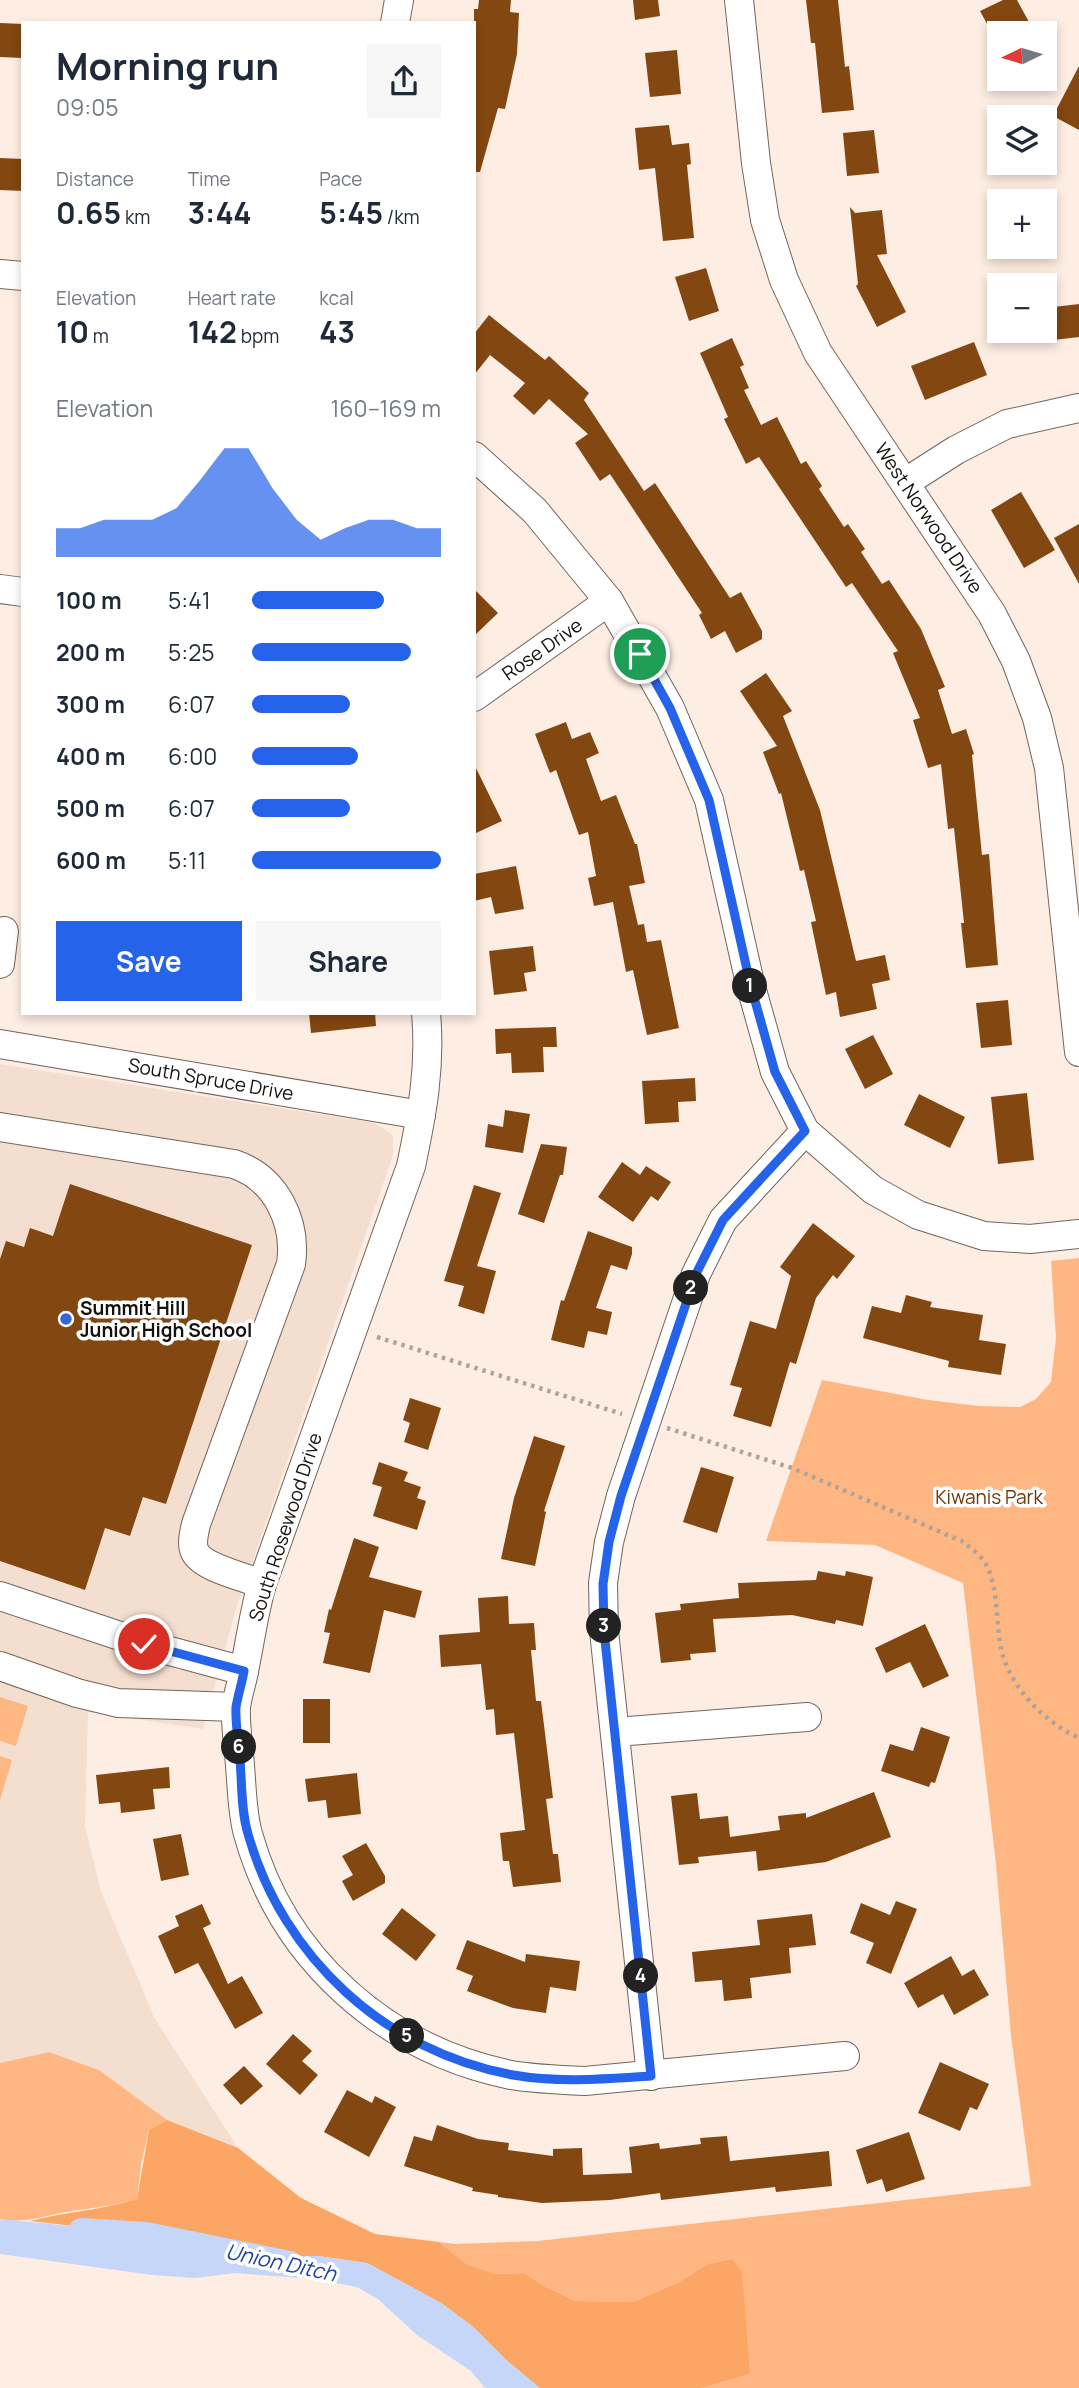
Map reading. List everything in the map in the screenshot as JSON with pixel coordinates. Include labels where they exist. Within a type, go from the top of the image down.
[{"type":"street","points":[[395,21],[399,0]]},
{"type":"street","name":"West Norwood Drive","points":[[739,0],[763,208],[784,279],[818,354],[992,614],[1016,661],[1037,718],[1049,768],[1079,1052]]},
{"type":"street","points":[[0,275],[21,276]]},
{"type":"street","points":[[906,482],[956,450],[1007,424],[1079,408]]},
{"type":"street","points":[[476,458],[535,512],[610,601],[670,708],[709,800],[750,983],[775,1072],[805,1131],[873,1190],[918,1215],[984,1236],[1030,1239],[1079,1234]]},
{"type":"street","points":[[0,589],[21,592]]},
{"type":"street","name":"Rose Drive","points":[[476,696],[610,601]]},
{"type":"street","points":[[0,964],[5,931]]},
{"type":"street","name":"South Rosewood Drive","points":[[426,1015],[429,1047],[421,1115],[411,1166],[262,1584],[236,1707],[247,1832],[262,1874],[302,1947],[340,1989],[398,2032],[455,2059],[510,2074],[585,2081],[845,2056]]},
{"type":"street","name":"South Spruce Drive","points":[[0,1044],[421,1115]]},
{"type":"street","points":[[0,1127],[234,1164],[254,1173],[274,1192],[290,1228],[293,1250],[291,1264],[193,1538],[194,1551],[204,1563],[262,1584]]},
{"type":"street","points":[[651,2076],[604,1631],[603,1584],[612,1531],[696,1274],[723,1220],[805,1131]]},
{"type":"street","points":[[0,1596],[144,1644],[244,1671]]},
{"type":"street","points":[[0,1667],[77,1693],[118,1703],[236,1707]]},
{"type":"street","points":[[616,1732],[807,1717]]},
{"type":"path","points":[[369,1334],[792,1468],[964,1542],[983,1560],[991,1578],[1004,1661],[1021,1692],[1040,1712],[1079,1738]]},
{"type":"shaded area","points":[[0,1064],[374,1123],[393,1135],[393,1155],[236,1609],[203,1729],[88,1712],[85,1826],[101,1892],[155,2019],[238,2148],[167,2120],[99,2070],[49,2052],[0,2063]]},
{"type":"shaded area","points":[[167,2120],[238,2148],[301,2198],[375,2234],[439,2242],[466,2264],[496,2274],[524,2273],[576,2301],[633,2302],[677,2283],[706,2265],[732,2259],[742,2272],[750,2374],[702,2388],[540,2388],[506,2360],[472,2326],[441,2303],[367,2263],[318,2256],[223,2255],[100,2229],[30,2221],[137,2199],[149,2130]]},
{"type":"green space","name":"Kiwanis Park","points":[[1079,1258],[1079,2388],[702,2388],[750,2374],[706,2265],[677,2283],[633,2302],[576,2301],[524,2273],[496,2274],[465,2264],[439,2242],[456,2244],[538,2241],[1031,2186],[1011,2035],[996,1864],[963,1583],[875,1545],[766,1541],[822,1380],[928,1400],[979,1406],[1020,1407],[1036,1399],[1051,1382],[1056,1338],[1051,1261]]},
{"type":"green space","points":[[0,1697],[28,1706],[16,1746],[0,1741]]},
{"type":"green space","points":[[0,1756],[12,1760],[0,1800]]},
{"type":"green space","points":[[49,2052],[99,2070],[167,2120],[149,2130],[137,2199],[33,2219],[0,2219],[0,2063]]},
{"type":"water","points":[[0,2219],[100,2229],[223,2255],[318,2256],[367,2263],[441,2303],[472,2326],[506,2360],[540,2388],[485,2388],[471,2371],[417,2335],[378,2299],[357,2287],[315,2279],[235,2273],[195,2278],[152,2275],[0,2254]]},
{"type":"building","points":[[479,0],[511,0],[510,12],[519,13],[517,54],[505,109],[498,108],[480,172],[476,172],[474,9],[478,9]]},
{"type":"building","points":[[633,0],[658,0],[660,16],[635,20]]},
{"type":"building","points":[[806,0],[838,0],[845,67],[849,66],[854,110],[822,113],[815,43],[811,43]]},
{"type":"building","points":[[1003,0],[1017,0],[1028,21],[987,21],[987,24],[980,11]]},
{"type":"building","points":[[0,23],[21,24],[21,58],[0,57]]},
{"type":"building","points":[[677,50],[681,94],[650,97],[645,53]]},
{"type":"building","points":[[1079,66],[1079,130],[1057,118],[1057,108]]},
{"type":"building","points":[[669,125],[672,145],[689,143],[691,164],[687,165],[694,238],[663,241],[655,168],[639,170],[635,128]]},
{"type":"building","points":[[874,130],[879,173],[847,176],[843,133]]},
{"type":"building","points":[[0,158],[21,159],[21,191],[0,190]]},
{"type":"building","points":[[850,207],[855,213],[882,210],[887,254],[877,255],[906,312],[877,327],[856,286],[858,284]]},
{"type":"building","points":[[706,268],[719,311],[689,321],[675,277]]},
{"type":"building","points":[[1079,304],[1079,337],[1057,340],[1057,307]]},
{"type":"building","points":[[489,315],[545,360],[549,356],[589,393],[584,400],[644,491],[655,483],[730,598],[741,592],[762,631],[762,639],[736,653],[725,631],[711,639],[699,615],[702,613],[610,474],[600,481],[575,443],[588,434],[549,399],[534,415],[513,396],[525,383],[490,355],[476,372],[476,331]]},
{"type":"building","points":[[732,338],[744,365],[740,367],[749,388],[744,390],[761,425],[777,417],[801,464],[806,461],[822,486],[819,489],[844,527],[848,524],[865,549],[861,552],[882,584],[889,580],[921,629],[945,687],[938,690],[952,734],[966,729],[974,754],[982,855],[989,854],[998,965],[966,968],[954,828],[948,829],[941,764],[928,768],[913,720],[920,718],[893,653],[898,651],[852,583],[846,587],[759,457],[746,464],[724,419],[728,417],[700,353]]},
{"type":"building","points":[[974,342],[987,375],[925,400],[911,366]]},
{"type":"building","points":[[1021,492],[1055,550],[1024,568],[991,510]]},
{"type":"building","points":[[1079,524],[1079,584],[1054,538]]},
{"type":"building","points":[[476,591],[498,613],[476,634]]},
{"type":"building","points":[[766,673],[792,711],[783,716],[820,810],[856,961],[885,955],[890,980],[872,984],[877,1009],[840,1017],[836,992],[826,995],[811,922],[816,921],[804,870],[800,871],[781,793],[779,794],[763,752],[777,746],[740,691]]},
{"type":"building","points":[[566,722],[572,739],[590,732],[599,753],[586,759],[601,801],[616,795],[637,844],[645,883],[629,886],[638,925],[644,924],[647,942],[661,940],[679,1028],[647,1035],[633,970],[626,972],[613,902],[594,906],[588,878],[596,876],[588,832],[579,835],[556,770],[550,773],[535,734]]},
{"type":"building","points":[[476,768],[502,821],[476,833]]},
{"type":"building","points":[[516,866],[524,909],[495,914],[491,897],[476,901],[476,874]]},
{"type":"building","points":[[533,946],[536,971],[524,973],[527,991],[494,995],[489,951]]},
{"type":"building","points":[[1008,1000],[1012,1045],[981,1048],[976,1003]]},
{"type":"building","points":[[309,1015],[375,1015],[376,1026],[311,1033]]},
{"type":"building","points":[[556,1027],[557,1047],[543,1047],[544,1072],[512,1073],[511,1053],[496,1054],[495,1029]]},
{"type":"building","points":[[873,1035],[893,1074],[865,1089],[845,1049]]},
{"type":"building","points":[[695,1078],[696,1101],[678,1102],[679,1122],[645,1124],[642,1081]]},
{"type":"building","points":[[1027,1093],[1034,1160],[998,1164],[991,1097]]},
{"type":"building","points":[[919,1094],[965,1117],[950,1148],[904,1125]]},
{"type":"building","points":[[505,1110],[530,1114],[523,1153],[485,1147],[488,1124],[503,1127]]},
{"type":"building","points":[[541,1144],[567,1147],[563,1175],[560,1175],[544,1223],[518,1214]]},
{"type":"building","points":[[622,1162],[640,1175],[646,1166],[671,1182],[658,1201],[651,1196],[633,1222],[598,1197]]},
{"type":"building","points":[[70,1184],[252,1245],[166,1504],[143,1497],[130,1536],[105,1528],[85,1590],[0,1561],[0,1259],[6,1241],[24,1247],[30,1228],[53,1236]]},
{"type":"building","points":[[474,1185],[501,1193],[477,1266],[496,1271],[484,1314],[458,1306],[464,1286],[444,1281]]},
{"type":"building","points":[[813,1223],[855,1256],[837,1279],[833,1275],[816,1298],[796,1364],[790,1362],[771,1427],[733,1416],[742,1388],[730,1385],[750,1321],[776,1329],[791,1276],[780,1267]]},
{"type":"building","points":[[588,1231],[632,1247],[632,1254],[627,1270],[611,1265],[596,1308],[612,1312],[607,1335],[588,1331],[584,1348],[551,1340],[561,1300],[564,1301]]},
{"type":"building","points":[[906,1295],[932,1302],[930,1307],[983,1315],[979,1340],[1006,1344],[1001,1375],[948,1367],[949,1361],[863,1338],[872,1306],[901,1313]]},
{"type":"building","points":[[410,1398],[441,1408],[428,1450],[404,1442],[410,1423],[403,1420]]},
{"type":"building","points":[[534,1436],[565,1446],[544,1511],[546,1512],[535,1566],[501,1559],[514,1498]]},
{"type":"building","points":[[379,1462],[408,1472],[404,1481],[421,1487],[417,1498],[426,1501],[417,1530],[373,1516],[382,1487],[372,1484]]},
{"type":"building","points":[[701,1467],[734,1477],[717,1533],[683,1522]]},
{"type":"building","points":[[354,1538],[379,1547],[369,1577],[422,1591],[415,1618],[384,1610],[370,1673],[323,1663],[330,1633],[324,1632],[329,1609],[331,1610]]},
{"type":"building","points":[[818,1571],[845,1576],[846,1571],[873,1577],[863,1626],[836,1620],[835,1624],[792,1615],[713,1619],[716,1652],[690,1654],[691,1660],[661,1663],[655,1613],[681,1610],[680,1604],[739,1598],[738,1583],[816,1580]]},
{"type":"building","points":[[508,1596],[509,1624],[534,1623],[536,1650],[531,1650],[536,1701],[541,1701],[553,1798],[546,1799],[553,1854],[558,1854],[561,1882],[513,1887],[509,1861],[503,1861],[500,1833],[525,1830],[514,1733],[496,1735],[494,1709],[486,1710],[481,1664],[441,1667],[439,1635],[480,1632],[478,1598]]},
{"type":"building","points":[[925,1624],[949,1676],[923,1688],[910,1662],[886,1673],[875,1648]]},
{"type":"building","points":[[303,1699],[330,1699],[330,1743],[303,1743]]},
{"type":"building","points":[[921,1727],[950,1737],[935,1783],[931,1782],[929,1787],[881,1771],[890,1744],[913,1751]]},
{"type":"building","points":[[169,1767],[170,1788],[153,1789],[155,1809],[121,1813],[120,1802],[99,1804],[96,1775]]},
{"type":"building","points":[[357,1773],[361,1814],[328,1818],[326,1800],[308,1802],[305,1779]]},
{"type":"building","points":[[874,1792],[891,1837],[826,1862],[758,1871],[756,1851],[698,1857],[699,1863],[679,1865],[671,1796],[697,1793],[700,1819],[728,1816],[730,1837],[780,1830],[778,1816],[806,1813],[806,1818]]},
{"type":"building","points":[[181,1834],[189,1875],[161,1881],[153,1839]]},
{"type":"building","points":[[366,1843],[385,1876],[385,1883],[353,1901],[342,1881],[353,1875],[342,1856]]},
{"type":"building","points":[[896,1901],[917,1909],[891,1974],[866,1963],[874,1943],[850,1933],[861,1903],[890,1915]]},
{"type":"building","points":[[202,1904],[211,1924],[203,1928],[228,1984],[242,1976],[263,2013],[235,2029],[198,1963],[175,1974],[158,1936],[179,1926],[175,1916]]},
{"type":"building","points":[[402,1908],[436,1935],[416,1961],[382,1934]]},
{"type":"building","points":[[812,1914],[816,1945],[789,1948],[791,1973],[750,1978],[752,1998],[724,2001],[722,1980],[695,1982],[692,1952],[760,1945],[757,1920]]},
{"type":"building","points":[[467,1940],[525,1962],[526,1954],[580,1961],[576,1991],[550,1987],[546,2013],[513,2008],[467,1991],[473,1976],[456,1969]]},
{"type":"building","points":[[951,1956],[962,1976],[974,1969],[989,1995],[954,2015],[943,1994],[918,2008],[904,1983]]},
{"type":"building","points":[[293,2034],[312,2051],[302,2061],[318,2075],[300,2095],[266,2064]]},
{"type":"building","points":[[940,2062],[989,2084],[977,2110],[970,2107],[960,2131],[918,2113]]},
{"type":"building","points":[[244,2066],[263,2086],[241,2105],[223,2085]]},
{"type":"building","points":[[347,2090],[372,2103],[375,2096],[396,2107],[369,2157],[324,2132]]},
{"type":"building","points":[[437,2125],[478,2139],[509,2143],[508,2150],[553,2156],[553,2149],[582,2148],[583,2175],[632,2173],[629,2147],[659,2143],[660,2149],[701,2144],[700,2138],[727,2136],[730,2161],[829,2151],[832,2186],[776,2192],[775,2187],[661,2200],[660,2193],[610,2200],[542,2203],[498,2197],[472,2191],[473,2188],[404,2166],[414,2136],[432,2141]]},
{"type":"building","points":[[909,2132],[925,2179],[886,2192],[882,2179],[867,2184],[856,2150]]},
{"type":"waterway","name":"Union Ditch","points":[[81,2230],[146,2234],[290,2263]]},
{"type":"place","name":"Summit Hill Junior High School","points":[[66,1319]]},
{"type":"route","points":[[144,1644],[244,1671],[236,1707],[247,1832],[262,1874],[302,1947],[340,1989],[398,2032],[455,2059],[510,2074],[545,2079],[585,2081],[651,2076],[604,1631],[603,1584],[609,1542],[621,1496],[696,1274],[723,1220],[805,1131],[775,1072],[750,983],[709,800],[670,708],[640,654]]}]
